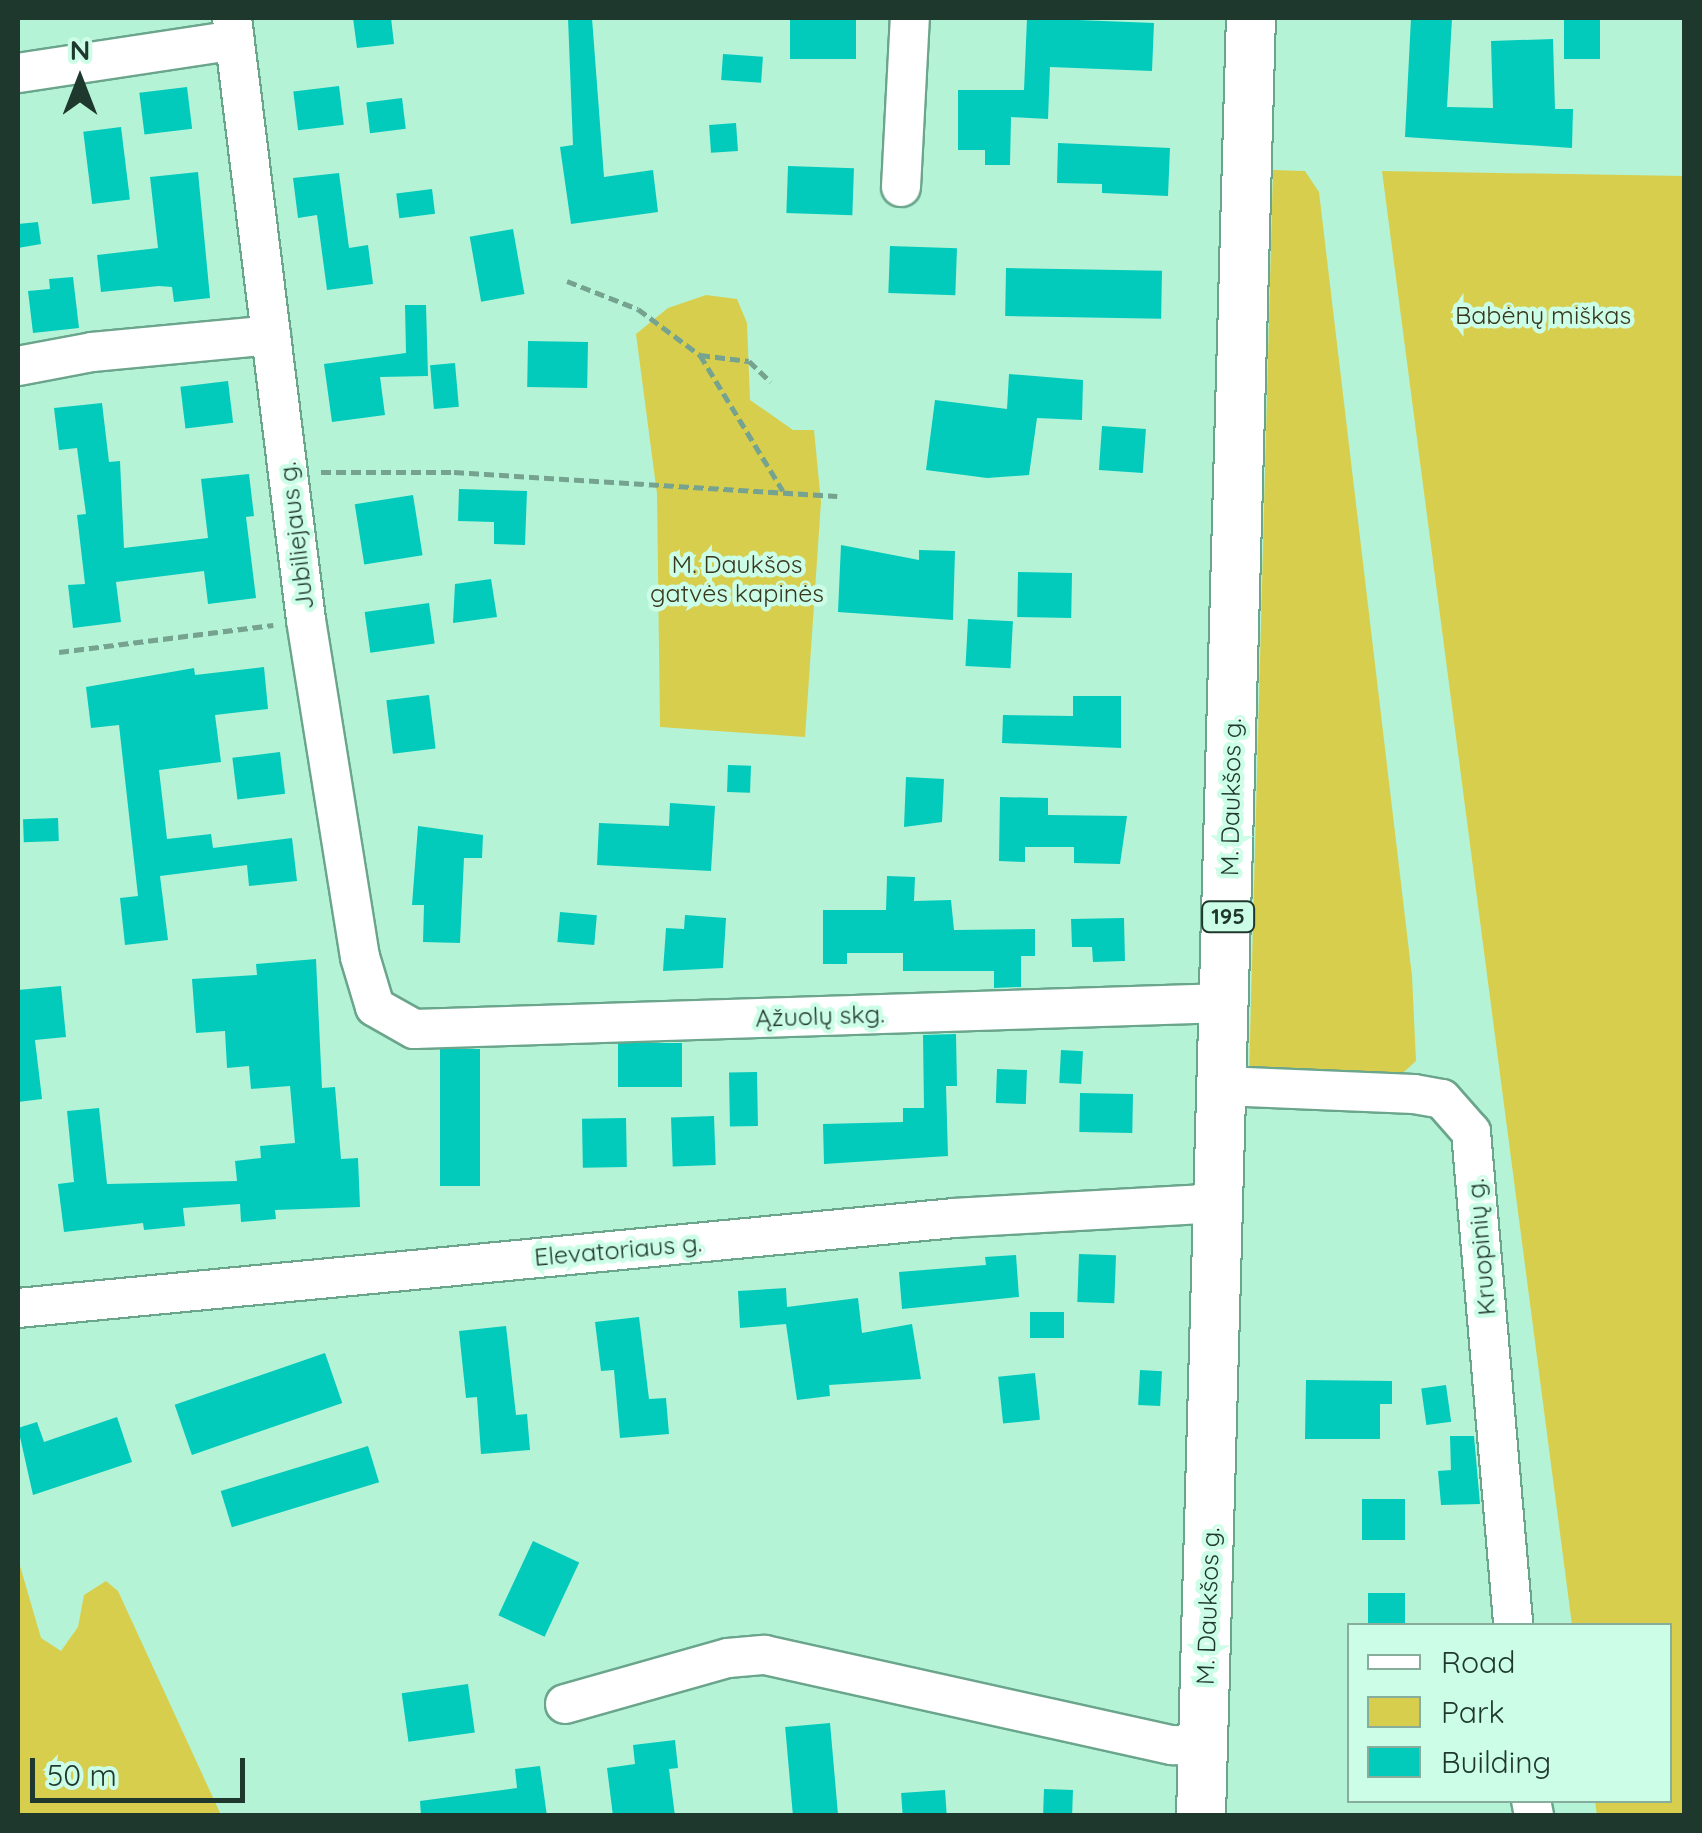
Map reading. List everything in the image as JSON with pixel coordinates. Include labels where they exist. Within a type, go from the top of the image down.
[{"type":"main road","name":"M. Daukšos g.","points":[[1201,1816],[1251,18]]},
{"type":"street","points":[[902,187],[910,18]]},
{"type":"street","points":[[18,73],[233,29]]},
{"type":"street","name":"Jubiliejaus g.","points":[[233,29],[306,620],[360,957],[375,1007],[414,1029]]},
{"type":"street","points":[[18,366],[92,352],[270,335]]},
{"type":"street","name":"Ąžuolų skg.","points":[[414,1029],[1226,1003]]},
{"type":"street","name":"Kruopinių g.","points":[[1222,1086],[1428,1096],[1442,1099],[1472,1132],[1512,1623]]},
{"type":"street","name":"Elevatoriaus g.","points":[[18,1308],[954,1218],[1219,1203]]},
{"type":"street","points":[[564,1704],[728,1658],[765,1655],[1172,1746],[1203,1746]]},
{"type":"path","points":[[567,281],[638,309],[700,354],[783,491]]},
{"type":"path","points":[[700,354],[749,361],[771,382]]},
{"type":"path","points":[[288,472],[454,472],[838,496]]},
{"type":"path","points":[[59,652],[306,620]]},
{"type":"green space","points":[[1273,170],[1305,171],[1319,192],[1412,976],[1416,1061],[1395,1080],[1249,1077]]},
{"type":"green space","name":"Babėnų miškas","points":[[1382,171],[1684,176],[1684,1815],[1597,1815],[1595,1803],[1672,1803],[1672,1623],[1572,1623]]},
{"type":"green space","name":"M. Daukšos gatvės kapinės","points":[[706,295],[737,299],[747,323],[750,400],[793,430],[814,430],[821,502],[805,737],[660,727],[657,494],[636,334],[668,308]]},
{"type":"green space","points":[[18,1559],[41,1638],[61,1651],[78,1627],[84,1595],[106,1581],[118,1591],[221,1815],[18,1815]]},
{"type":"building","points":[[353,18],[391,18],[394,44],[357,48]]},
{"type":"building","points":[[568,18],[592,18],[604,177],[653,170],[658,212],[571,224],[560,147],[573,145]]},
{"type":"building","points":[[790,18],[856,18],[856,59],[790,59]]},
{"type":"building","points":[[1027,18],[1154,23],[1152,71],[1050,67],[1048,119],[1011,117],[1010,165],[985,165],[985,150],[958,150],[958,90],[1024,90]]},
{"type":"building","points":[[1411,18],[1452,18],[1447,107],[1493,108],[1491,41],[1553,39],[1555,109],[1573,109],[1572,148],[1405,137]]},
{"type":"building","points":[[1564,18],[1600,18],[1600,59],[1564,59]]},
{"type":"building","points":[[723,54],[763,57],[761,83],[721,80]]},
{"type":"building","points":[[339,86],[344,125],[298,130],[293,92]]},
{"type":"building","points":[[187,87],[192,129],[144,135],[139,93]]},
{"type":"building","points":[[402,98],[406,129],[370,133],[366,102]]},
{"type":"building","points":[[736,123],[738,151],[711,153],[709,125]]},
{"type":"building","points":[[121,127],[130,199],[92,204],[83,132]]},
{"type":"building","points":[[1058,143],[1170,148],[1168,196],[1102,193],[1102,184],[1057,183]]},
{"type":"building","points":[[788,166],[854,168],[852,215],[786,213]]},
{"type":"building","points":[[198,172],[210,298],[174,302],[172,287],[159,286],[101,292],[97,255],[158,248],[150,177]]},
{"type":"building","points":[[339,173],[349,248],[368,245],[373,284],[327,290],[317,215],[298,218],[293,178]]},
{"type":"building","points":[[432,189],[435,214],[399,218],[396,193]]},
{"type":"building","points":[[38,222],[41,244],[18,248],[18,224]]},
{"type":"building","points":[[513,229],[524,294],[481,302],[470,237]]},
{"type":"building","points":[[890,246],[957,248],[955,295],[888,293]]},
{"type":"building","points":[[1006,268],[1162,271],[1161,319],[1005,316]]},
{"type":"building","points":[[73,277],[79,328],[33,333],[28,291],[50,289],[49,279]]},
{"type":"building","points":[[405,305],[426,305],[428,376],[380,377],[385,415],[332,422],[324,364],[406,353]]},
{"type":"building","points":[[528,341],[588,342],[587,388],[527,387]]},
{"type":"building","points":[[455,363],[459,407],[434,409],[430,365]]},
{"type":"building","points":[[1009,374],[1083,380],[1082,420],[1037,418],[1029,475],[987,478],[926,470],[935,400],[1007,409]]},
{"type":"building","points":[[228,381],[233,423],[185,429],[180,387]]},
{"type":"building","points":[[102,403],[109,462],[120,461],[124,548],[208,538],[201,479],[249,474],[254,516],[246,517],[256,598],[208,604],[204,571],[116,582],[121,622],[73,628],[68,585],[85,584],[77,515],[86,514],[77,448],[59,450],[54,408]]},
{"type":"building","points":[[1102,426],[1146,429],[1143,473],[1099,470]]},
{"type":"building","points":[[459,489],[527,491],[525,545],[494,544],[494,522],[458,521]]},
{"type":"building","points":[[413,495],[423,555],[364,564],[355,504]]},
{"type":"building","points":[[841,545],[919,560],[919,550],[955,551],[953,620],[838,612]]},
{"type":"building","points":[[1018,572],[1072,573],[1071,618],[1017,617]]},
{"type":"building","points":[[491,579],[497,617],[453,623],[455,584]]},
{"type":"building","points":[[429,603],[435,644],[370,653],[365,612]]},
{"type":"building","points":[[968,619],[1013,621],[1010,668],[966,666]]},
{"type":"building","points":[[264,667],[268,709],[215,715],[221,762],[159,770],[167,839],[211,834],[213,848],[292,838],[297,881],[249,886],[247,865],[160,876],[168,940],[125,945],[120,898],[138,896],[119,725],[91,728],[86,687],[194,668],[195,675]]},
{"type":"building","points":[[429,695],[436,749],[393,754],[386,700]]},
{"type":"building","points":[[1073,696],[1121,696],[1121,748],[1002,743],[1003,715],[1073,716]]},
{"type":"building","points":[[280,752],[285,794],[237,800],[232,758]]},
{"type":"building","points":[[728,765],[751,766],[750,793],[727,792]]},
{"type":"building","points":[[906,777],[944,779],[942,822],[904,827]]},
{"type":"building","points":[[1000,797],[1048,798],[1048,815],[1127,816],[1120,864],[1074,863],[1074,847],[1025,847],[1025,862],[999,861]]},
{"type":"building","points":[[670,803],[715,806],[711,871],[597,865],[599,823],[669,826]]},
{"type":"building","points":[[58,818],[59,841],[24,842],[23,819]]},
{"type":"building","points":[[418,826],[483,835],[482,858],[464,858],[460,943],[423,942],[424,905],[412,905]]},
{"type":"building","points":[[887,876],[915,877],[914,901],[951,900],[954,930],[1035,929],[1035,956],[1021,956],[1021,987],[994,988],[994,971],[903,971],[903,953],[847,953],[847,964],[823,964],[823,910],[886,910]]},
{"type":"building","points":[[560,912],[597,915],[594,945],[557,942]]},
{"type":"building","points":[[685,915],[726,918],[723,968],[663,971],[666,928],[684,929]]},
{"type":"building","points":[[1124,918],[1125,961],[1093,962],[1092,947],[1072,947],[1071,919]]},
{"type":"building","points":[[316,959],[322,1088],[335,1087],[341,1159],[358,1158],[360,1207],[275,1210],[276,1219],[241,1222],[240,1204],[183,1208],[185,1226],[144,1230],[143,1223],[64,1232],[58,1184],[74,1182],[67,1111],[99,1108],[107,1184],[237,1181],[235,1161],[261,1158],[260,1146],[295,1143],[290,1086],[251,1089],[249,1066],[227,1068],[225,1031],[196,1033],[192,979],[257,975],[256,964]]},
{"type":"building","points":[[61,986],[66,1037],[35,1040],[42,1099],[18,1102],[18,990]]},
{"type":"building","points":[[956,1034],[957,1086],[946,1086],[948,1156],[824,1164],[823,1124],[903,1122],[903,1108],[924,1108],[923,1035]]},
{"type":"building","points":[[618,1043],[682,1043],[682,1087],[618,1087]]},
{"type":"building","points":[[440,1049],[480,1049],[480,1186],[440,1186]]},
{"type":"building","points":[[1061,1050],[1083,1051],[1081,1084],[1059,1083]]},
{"type":"building","points":[[997,1069],[1027,1070],[1026,1104],[996,1103]]},
{"type":"building","points":[[729,1072],[757,1072],[758,1126],[730,1126]]},
{"type":"building","points":[[1080,1093],[1133,1094],[1132,1133],[1079,1132]]},
{"type":"building","points":[[714,1116],[716,1165],[673,1166],[671,1118]]},
{"type":"building","points":[[626,1118],[627,1167],[583,1168],[582,1119]]},
{"type":"building","points":[[1079,1254],[1116,1255],[1114,1303],[1077,1302]]},
{"type":"building","points":[[1016,1255],[1019,1297],[902,1309],[899,1272],[986,1265],[985,1257]]},
{"type":"building","points":[[786,1288],[787,1307],[858,1298],[862,1333],[912,1324],[921,1379],[829,1385],[830,1396],[797,1400],[786,1324],[740,1328],[738,1291]]},
{"type":"building","points":[[1030,1312],[1064,1312],[1064,1338],[1030,1338]]},
{"type":"building","points":[[639,1317],[649,1399],[666,1398],[669,1434],[620,1438],[614,1370],[601,1371],[595,1322]]},
{"type":"building","points":[[506,1326],[516,1415],[527,1414],[530,1450],[481,1454],[477,1397],[466,1398],[459,1331]]},
{"type":"building","points":[[325,1353],[342,1403],[192,1455],[175,1405]]},
{"type":"building","points":[[1140,1370],[1162,1371],[1160,1406],[1138,1405]]},
{"type":"building","points":[[1035,1373],[1040,1420],[1003,1424],[998,1377]]},
{"type":"building","points":[[1306,1380],[1392,1381],[1392,1404],[1380,1404],[1380,1439],[1305,1439]]},
{"type":"building","points":[[1446,1385],[1451,1422],[1426,1425],[1421,1388]]},
{"type":"building","points":[[117,1417],[132,1462],[33,1495],[18,1428],[37,1422],[44,1442]]},
{"type":"building","points":[[1450,1436],[1474,1436],[1480,1504],[1441,1505],[1438,1471],[1451,1470]]},
{"type":"building","points":[[368,1446],[379,1482],[232,1527],[221,1491]]},
{"type":"building","points":[[1362,1499],[1405,1499],[1405,1540],[1362,1540]]},
{"type":"building","points":[[533,1541],[579,1563],[545,1637],[498,1615]]},
{"type":"building","points":[[1368,1593],[1405,1593],[1405,1623],[1368,1623]]},
{"type":"building","points":[[468,1684],[475,1733],[408,1742],[402,1693]]},
{"type":"building","points":[[830,1723],[838,1816],[793,1816],[785,1727]]},
{"type":"building","points":[[675,1740],[678,1768],[669,1769],[675,1816],[613,1816],[607,1768],[635,1764],[633,1745]]},
{"type":"building","points":[[540,1766],[547,1816],[421,1816],[420,1801],[517,1788],[515,1769]]},
{"type":"building","points":[[1044,1789],[1073,1790],[1072,1816],[1043,1816]]},
{"type":"building","points":[[945,1790],[947,1816],[903,1816],[901,1793]]}]
